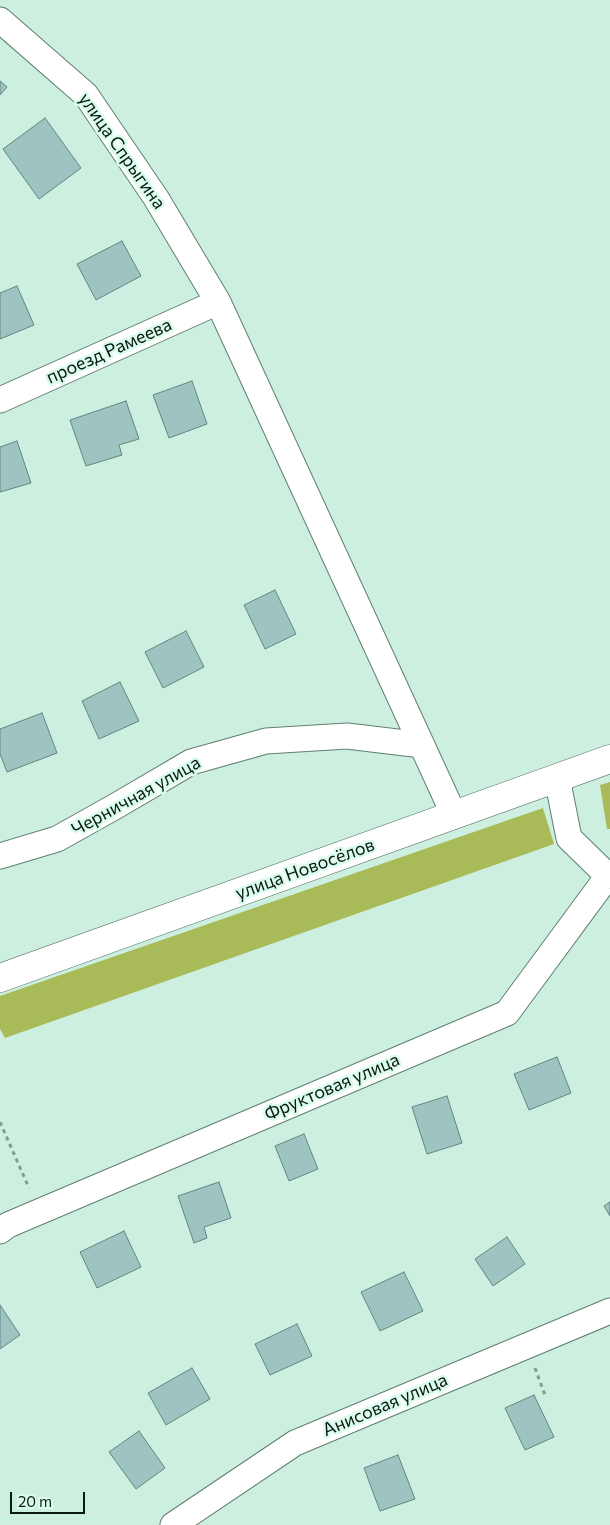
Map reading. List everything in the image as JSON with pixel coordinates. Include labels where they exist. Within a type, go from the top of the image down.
[{"type":"street","name":"улица Спрыгина","points":[[0,20],[86,95],[156,198],[218,302],[454,815]]},
{"type":"street","name":"проезд Рамеева","points":[[0,400],[218,302]]},
{"type":"street","name":"Черничная улица","points":[[0,856],[57,840],[191,762],[266,741],[347,736],[422,744]]},
{"type":"street","name":"улица Новосёлов","points":[[0,978],[610,759]]},
{"type":"street","points":[[557,778],[569,838],[609,876]]},
{"type":"street","name":"Фруктовая улица","points":[[0,1232],[8,1225],[507,1013],[609,876]]},
{"type":"street","name":"Анисовая улица","points":[[173,1525],[294,1443],[610,1311]]},
{"type":"path","points":[[0,1122],[40,1212]]},
{"type":"path","points":[[528,1346],[546,1398]]},
{"type":"green space","points":[[610,782],[610,829],[607,829],[600,785]]},
{"type":"green space","points":[[543,808],[554,844],[5,1038],[0,1029],[0,996]]},
{"type":"building","points":[[0,81],[7,87],[0,95]]},
{"type":"building","points":[[45,118],[81,168],[39,199],[3,149]]},
{"type":"building","points":[[122,241],[141,276],[96,300],[77,264]]},
{"type":"building","points":[[17,286],[34,325],[0,339],[0,293]]},
{"type":"building","points":[[192,381],[207,424],[169,438],[153,395]]},
{"type":"building","points":[[126,401],[139,439],[119,445],[122,455],[86,466],[70,420]]},
{"type":"building","points":[[17,441],[31,483],[0,492],[0,447]]},
{"type":"building","points":[[275,590],[296,634],[265,649],[244,605]]},
{"type":"building","points":[[186,631],[204,667],[163,688],[145,652]]},
{"type":"building","points":[[120,682],[139,721],[99,739],[82,701]]},
{"type":"building","points":[[42,713],[57,753],[7,772],[0,754],[0,729]]},
{"type":"building","points":[[557,1057],[571,1093],[529,1110],[514,1074]]},
{"type":"building","points":[[447,1096],[462,1143],[427,1154],[412,1107]]},
{"type":"building","points":[[304,1134],[318,1169],[289,1181],[275,1146]]},
{"type":"building","points":[[219,1182],[231,1218],[204,1227],[207,1238],[194,1243],[178,1196]]},
{"type":"building","points":[[610,1202],[610,1216],[604,1206]]},
{"type":"building","points":[[124,1231],[141,1267],[97,1288],[80,1252]]},
{"type":"building","points":[[507,1237],[525,1264],[493,1286],[475,1259]]},
{"type":"building","points":[[404,1272],[423,1311],[380,1331],[361,1292]]},
{"type":"building","points":[[0,1305],[20,1335],[0,1349]]},
{"type":"building","points":[[297,1324],[312,1356],[270,1375],[255,1344]]},
{"type":"building","points":[[192,1368],[210,1399],[166,1425],[148,1393]]},
{"type":"building","points":[[534,1395],[554,1437],[525,1450],[505,1408]]},
{"type":"building","points":[[139,1431],[165,1468],[136,1489],[109,1452]]},
{"type":"building","points":[[398,1455],[415,1499],[380,1511],[364,1468]]}]
